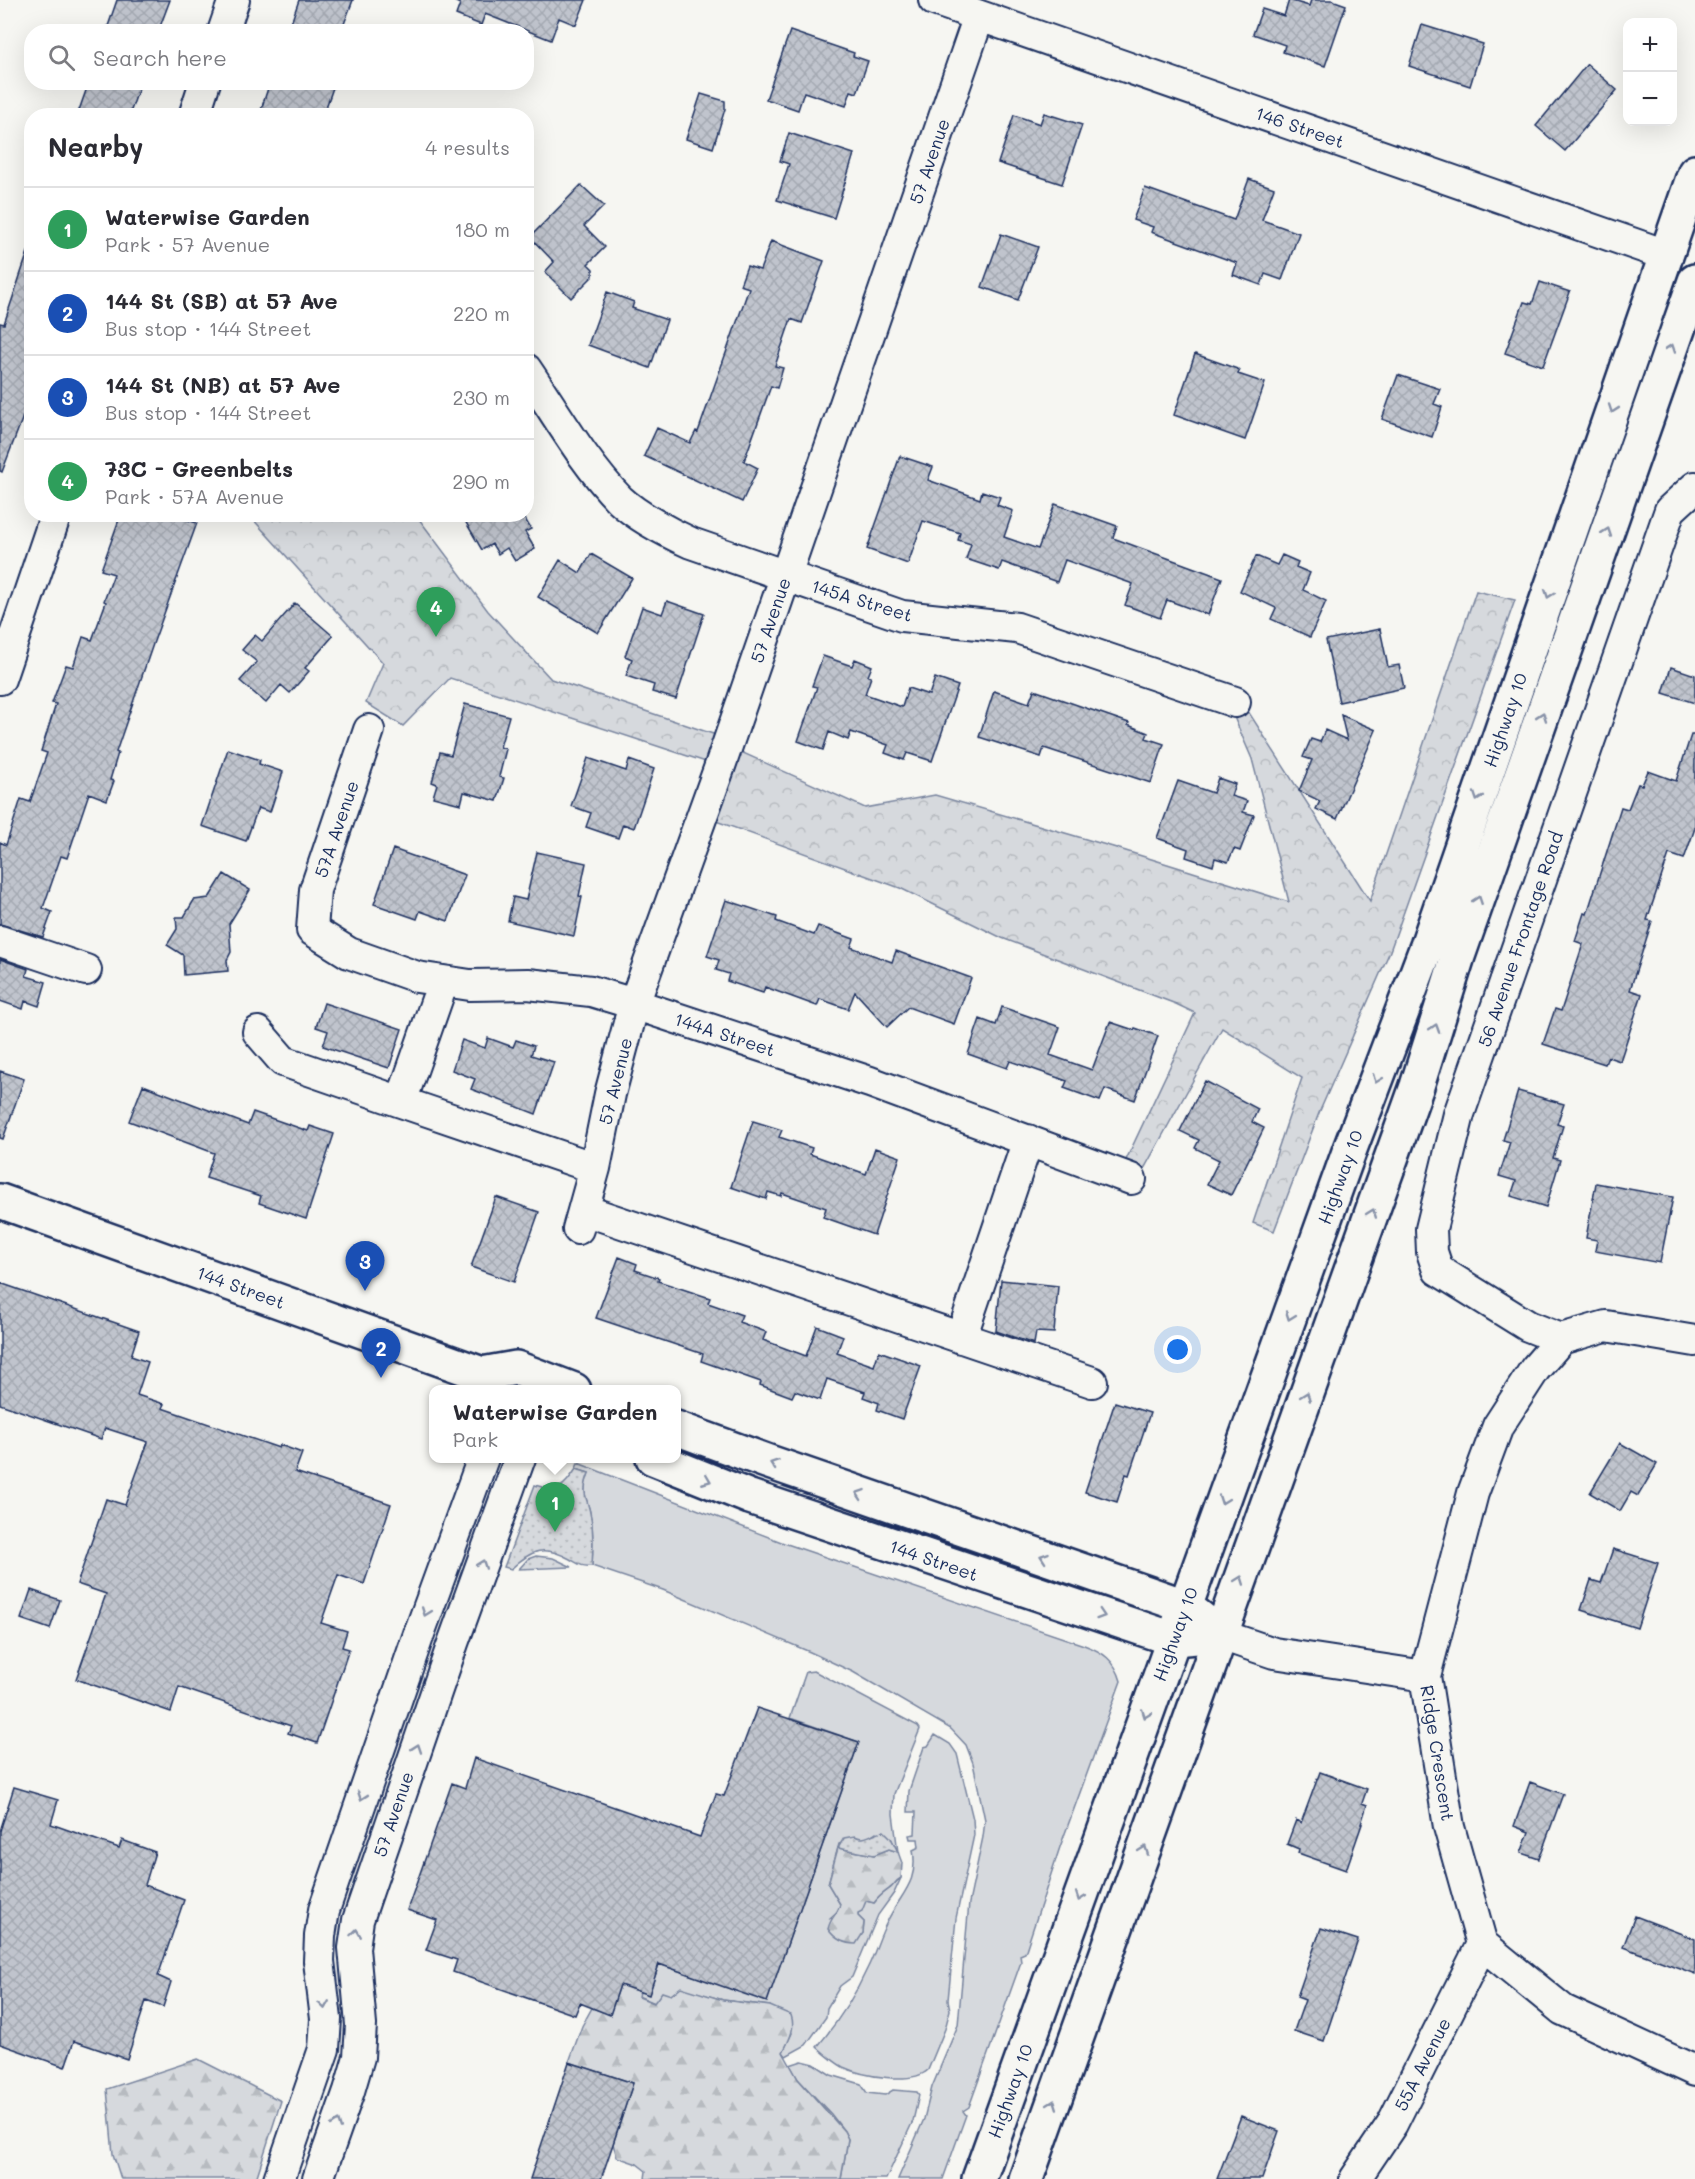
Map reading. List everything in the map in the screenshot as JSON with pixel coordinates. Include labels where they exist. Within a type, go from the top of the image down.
[{"type":"main road","name":"Highway 10","points":[[979,2179],[1350,1149],[1427,946],[1695,172]]},
{"type":"main road","name":"Highway 10","points":[[1026,2179],[1417,1086],[1458,956],[1695,281]]},
{"type":"main road","name":"144 Street","points":[[0,1201],[500,1380],[547,1385]]},
{"type":"main road","name":"144 Street","points":[[681,1430],[1185,1606],[1221,1635]]},
{"type":"main road","name":"144 Street","points":[[665,1463],[750,1497],[1173,1639],[1221,1635]]},
{"type":"street","points":[[226,24],[234,0]]},
{"type":"street","name":"146 Street","points":[[934,0],[1666,255]]},
{"type":"street","name":"57 Avenue","points":[[961,1338],[581,1220],[595,1168],[610,1094],[634,1004],[979,16]]},
{"type":"street","points":[[197,108],[202,90]]},
{"type":"street","name":"145A Street","points":[[534,381],[592,467],[622,501],[668,533],[785,577],[902,616],[1017,628],[1235,702]]},
{"type":"street","name":"56 Avenue Frontage Road","points":[[1561,1339],[1528,1326],[1438,1270],[1432,1252],[1431,1229],[1459,1114],[1670,510],[1695,487]]},
{"type":"street","points":[[0,679],[53,522]]},
{"type":"street","name":"57A Avenue","points":[[312,930],[315,890],[369,730]]},
{"type":"street","name":"144A Street","points":[[312,930],[349,953],[417,977],[470,985],[528,984],[591,992],[634,1004],[870,1082],[1131,1179]]},
{"type":"street","points":[[0,941],[86,969]]},
{"type":"street","points":[[400,1102],[443,982]]},
{"type":"street","points":[[258,1032],[284,1061],[595,1168]]},
{"type":"street","points":[[1028,1140],[961,1338],[1092,1382]]},
{"type":"street","points":[[1561,1339],[1606,1326],[1695,1341]]},
{"type":"street","name":"Ridge Crescent","points":[[1482,1944],[1449,1827],[1425,1676],[1473,1493],[1498,1426],[1535,1369],[1561,1339]]},
{"type":"street","name":"57 Avenue","points":[[279,2179],[324,2049],[326,2019],[319,1961],[324,1911],[420,1631],[481,1463]]},
{"type":"street","name":"57 Avenue","points":[[318,2179],[359,2057],[362,2025],[354,1948],[358,1920],[460,1623],[518,1463]]},
{"type":"street","name":"144 Street","points":[[1221,1635],[1274,1653],[1425,1676]]},
{"type":"street","points":[[1482,1944],[1563,2010],[1695,2072]]},
{"type":"street","name":"55A Avenue","points":[[1355,2179],[1392,2124],[1482,1944]]},
{"type":"green space","points":[[255,522],[421,522],[488,611],[551,679],[722,737],[712,764],[450,678],[403,726],[366,703],[383,663]]},
{"type":"green space","points":[[1476,591],[1515,600],[1390,951],[1319,1113],[1274,1231],[1253,1223],[1302,1078],[1222,1028],[1144,1169],[1126,1160],[1195,1013],[1002,938],[900,888],[705,817],[730,747],[865,808],[935,795],[1289,902],[1252,759],[1231,710],[1246,708],[1370,901]]},
{"type":"green space","points":[[578,1463],[784,1543],[1084,1645],[1112,1662],[1121,1681],[1060,1847],[1025,1953],[1020,1955],[1021,1962],[969,2107],[963,2111],[966,2115],[943,2179],[898,2179],[924,2119],[932,2087],[958,2025],[969,1903],[985,1820],[973,1763],[966,1745],[951,1729],[853,1672],[663,1590],[592,1566],[593,1530],[585,1492],[589,1473],[576,1469]]},
{"type":"green space","points":[[576,1469],[589,1473],[585,1492],[593,1530],[592,1566],[583,1566],[553,1552],[539,1551],[525,1557],[511,1569],[504,1567],[535,1485],[550,1489],[559,1488]]},
{"type":"green space","points":[[536,1556],[553,1558],[572,1567],[519,1569],[528,1559]]},
{"type":"green space","points":[[814,1671],[920,1729],[894,1794],[893,1814],[898,1852],[891,1838],[876,1832],[867,1838],[839,1844],[828,1884],[840,1904],[839,1910],[830,1918],[863,1933],[864,1922],[858,1913],[866,1901],[874,1903],[901,1878],[894,1893],[878,1915],[852,1977],[840,1986],[827,2008],[826,2017],[806,2045],[786,2056],[783,2052],[792,2033],[770,2006],[723,2000],[681,1988],[655,2003],[638,1996],[640,1991],[649,1994],[659,1964],[767,2001],[859,1742],[790,1718],[806,1672]]},
{"type":"green space","points":[[935,1735],[950,1744],[957,1754],[973,1819],[974,1835],[956,1918],[948,2000],[950,2010],[945,2029],[928,2070],[921,2075],[911,2077],[874,2076],[843,2067],[817,2047],[857,1990],[884,1928],[911,1880],[913,1850],[919,1847],[918,1839],[910,1839],[909,1835],[915,1834],[916,1812],[908,1812],[909,1791],[924,1747],[928,1746]]},
{"type":"green space","points":[[884,1831],[891,1838],[898,1852],[889,1849],[874,1855],[838,1848],[844,1838],[855,1836],[862,1838]]},
{"type":"green space","points":[[838,1848],[874,1855],[889,1849],[898,1852],[902,1863],[901,1878],[874,1903],[866,1901],[862,1911],[858,1913],[864,1922],[863,1933],[856,1944],[840,1940],[828,1929],[840,1904],[828,1884]]},
{"type":"green space","points":[[620,1985],[640,1991],[639,1997],[654,2003],[662,1992],[671,1995],[681,1987],[723,2000],[770,2006],[791,2015],[792,2030],[783,2052],[798,2079],[844,2131],[848,2139],[841,2179],[645,2179],[646,2171],[637,2164],[617,2157],[613,2144],[633,2083],[569,2062],[582,2026],[592,2008],[610,2014]]},
{"type":"green space","points":[[198,2059],[281,2101],[256,2179],[121,2179],[113,2154],[107,2089]]},
{"type":"green space","points":[[802,2061],[814,2064],[831,2075],[861,2084],[867,2093],[885,2095],[893,2090],[917,2092],[919,2095],[913,2121],[886,2179],[841,2179],[848,2139],[831,2114],[798,2079],[790,2065]]},
{"type":"building","points":[[117,0],[170,0],[161,24],[109,24]]},
{"type":"building","points":[[299,0],[353,0],[344,24],[291,24]]},
{"type":"building","points":[[452,0],[586,0],[576,25],[559,18],[551,40],[534,33],[534,24],[510,24],[485,14],[481,24],[478,24],[456,15],[460,4]]},
{"type":"building","points":[[1289,0],[1309,6],[1311,0],[1332,0],[1346,5],[1325,66],[1283,52],[1285,45],[1253,34],[1262,9],[1284,16]]},
{"type":"building","points":[[1422,25],[1483,44],[1470,86],[1409,66]]},
{"type":"building","points":[[790,31],[854,53],[853,56],[868,61],[857,93],[851,91],[846,106],[804,92],[798,110],[766,99]]},
{"type":"building","points":[[1587,64],[1617,90],[1565,151],[1536,126]]},
{"type":"building","points":[[86,90],[138,90],[132,108],[80,108]]},
{"type":"building","points":[[267,90],[332,90],[326,108],[262,108]]},
{"type":"building","points":[[701,94],[725,101],[725,109],[713,148],[686,139]]},
{"type":"building","points":[[1044,113],[1082,125],[1062,184],[998,163],[1014,115],[1040,124]]},
{"type":"building","points":[[789,133],[854,154],[834,218],[777,200],[789,164],[780,161]]},
{"type":"building","points":[[1249,179],[1274,188],[1262,220],[1299,233],[1282,280],[1265,274],[1261,285],[1233,275],[1237,263],[1151,232],[1153,227],[1133,220],[1145,188],[1234,220]]},
{"type":"building","points":[[581,185],[604,206],[584,226],[605,247],[588,264],[593,269],[593,276],[571,298],[545,272],[554,262],[534,241],[534,233]]},
{"type":"building","points":[[1001,234],[1038,247],[1018,300],[982,287]]},
{"type":"building","points":[[771,241],[824,261],[802,323],[791,319],[775,366],[783,368],[777,388],[771,386],[744,461],[758,468],[742,502],[644,456],[657,428],[690,443],[696,431],[698,432],[749,288],[740,285],[747,266],[760,270]]},
{"type":"building","points":[[24,264],[24,414],[2,472],[0,471],[0,323],[4,324]]},
{"type":"building","points":[[1540,282],[1570,292],[1543,366],[1505,353],[1524,302],[1532,304]]},
{"type":"building","points":[[607,292],[634,302],[632,308],[667,320],[650,368],[588,345]]},
{"type":"building","points":[[1195,354],[1240,370],[1238,374],[1265,383],[1245,440],[1174,415]]},
{"type":"building","points":[[1398,375],[1440,389],[1434,404],[1442,407],[1432,437],[1382,419]]},
{"type":"building","points":[[900,456],[933,467],[928,480],[980,499],[982,491],[1000,497],[997,505],[1013,511],[1004,537],[1038,549],[1055,504],[1117,526],[1113,538],[1222,578],[1208,615],[1167,600],[1160,618],[1125,605],[1133,584],[1065,560],[1057,582],[1002,562],[999,570],[966,559],[971,544],[958,540],[960,533],[923,521],[908,564],[867,549]]},
{"type":"building","points":[[118,522],[197,523],[116,752],[118,753],[110,780],[114,781],[107,800],[89,793],[67,858],[61,856],[43,908],[52,912],[43,937],[0,924],[0,842],[6,845],[21,799],[30,802],[47,753],[41,751],[56,704],[52,703],[66,665],[73,667],[83,637],[92,640],[114,574],[101,570]]},
{"type":"building","points":[[466,522],[527,522],[531,529],[525,532],[535,549],[515,561],[507,548],[498,554],[492,544],[482,550]]},
{"type":"building","points":[[591,554],[632,578],[598,633],[538,597],[560,560],[580,573]]},
{"type":"building","points":[[1282,555],[1298,562],[1296,567],[1310,573],[1303,590],[1326,601],[1310,637],[1271,619],[1276,608],[1240,591],[1256,556],[1277,565]]},
{"type":"building","points":[[667,601],[704,614],[676,699],[652,692],[654,685],[626,676],[632,659],[625,656],[642,607],[662,614]]},
{"type":"building","points":[[295,603],[333,636],[305,668],[309,671],[290,693],[281,685],[266,703],[240,681],[257,662],[242,650],[255,635],[262,641]]},
{"type":"building","points":[[1380,629],[1388,667],[1399,665],[1404,688],[1339,702],[1326,640]]},
{"type":"building","points":[[823,656],[852,666],[855,659],[872,666],[865,694],[902,707],[908,688],[929,695],[935,678],[958,686],[932,761],[907,753],[904,760],[885,753],[888,745],[851,732],[848,740],[829,732],[823,750],[798,741],[817,687],[812,686]]},
{"type":"building","points":[[1671,667],[1695,675],[1695,703],[1663,693]]},
{"type":"building","points":[[1034,690],[1129,723],[1128,725],[1148,733],[1146,738],[1164,744],[1151,783],[1044,748],[1041,757],[979,737],[994,691],[1029,703]]},
{"type":"building","points":[[465,704],[509,716],[500,747],[506,749],[499,777],[504,778],[497,801],[464,792],[461,804],[433,797],[437,784],[432,782],[440,752],[451,755]]},
{"type":"building","points":[[1341,715],[1376,730],[1337,819],[1316,809],[1320,801],[1299,791],[1312,760],[1303,757],[1311,739],[1320,742],[1325,730],[1347,740]]},
{"type":"building","points":[[1691,735],[1695,735],[1695,828],[1684,859],[1669,854],[1647,920],[1652,921],[1630,990],[1642,994],[1620,1061],[1608,1057],[1605,1064],[1543,1044],[1555,1009],[1561,1011],[1583,944],[1575,941],[1584,913],[1587,914],[1621,807],[1628,809],[1638,784],[1642,785],[1648,771],[1676,781]]},
{"type":"building","points":[[228,749],[260,760],[259,764],[283,772],[270,812],[258,808],[246,841],[202,826]]},
{"type":"building","points":[[588,758],[626,771],[629,760],[654,769],[634,828],[623,824],[618,838],[586,827],[591,813],[571,806]]},
{"type":"building","points":[[1218,778],[1235,784],[1231,796],[1247,801],[1243,812],[1254,815],[1240,851],[1234,849],[1228,862],[1215,858],[1213,866],[1186,857],[1188,849],[1157,838],[1178,781],[1213,793]]},
{"type":"building","points":[[393,849],[465,875],[448,921],[420,911],[417,919],[374,904]]},
{"type":"building","points":[[537,852],[586,863],[574,936],[508,921],[513,897],[526,900]]},
{"type":"building","points":[[224,874],[250,890],[229,924],[231,952],[227,960],[228,971],[184,975],[183,955],[167,945],[177,929],[176,917],[184,917],[194,900],[209,898]]},
{"type":"building","points":[[726,900],[777,917],[776,921],[814,935],[818,926],[854,939],[851,947],[892,962],[896,951],[971,978],[954,1024],[908,1007],[887,1027],[855,992],[848,1009],[820,999],[817,1006],[765,987],[763,993],[727,981],[729,974],[716,970],[719,960],[707,956]]},
{"type":"building","points":[[0,959],[28,969],[26,976],[46,982],[39,1006],[25,1001],[23,1009],[0,1001]]},
{"type":"building","points":[[324,1003],[402,1029],[389,1068],[323,1046],[328,1031],[316,1027]]},
{"type":"building","points":[[1002,1007],[1060,1027],[1050,1055],[1092,1070],[1110,1022],[1158,1036],[1135,1100],[1105,1089],[1100,1101],[1064,1088],[1067,1081],[1010,1061],[1007,1068],[968,1054],[980,1019],[996,1025]]},
{"type":"building","points":[[488,1038],[513,1047],[516,1040],[534,1046],[531,1055],[554,1062],[536,1114],[471,1089],[475,1079],[452,1070],[462,1040],[485,1048]]},
{"type":"building","points":[[0,1071],[24,1079],[3,1139],[0,1138]]},
{"type":"building","points":[[1205,1081],[1258,1109],[1252,1122],[1264,1128],[1231,1195],[1207,1184],[1219,1160],[1195,1148],[1199,1140],[1180,1131]]},
{"type":"building","points":[[143,1085],[248,1125],[253,1112],[308,1131],[310,1126],[334,1134],[306,1219],[259,1203],[261,1196],[206,1178],[214,1153],[129,1121]]},
{"type":"building","points":[[1518,1091],[1564,1104],[1557,1124],[1563,1126],[1553,1158],[1560,1160],[1546,1207],[1511,1196],[1516,1181],[1499,1176],[1510,1142],[1503,1140]]},
{"type":"building","points":[[753,1121],[782,1130],[779,1137],[812,1148],[810,1154],[866,1174],[875,1148],[900,1157],[874,1235],[823,1217],[826,1208],[782,1193],[781,1196],[768,1192],[766,1199],[731,1187]]},
{"type":"building","points":[[1596,1183],[1673,1197],[1660,1263],[1595,1251],[1597,1240],[1586,1238]]},
{"type":"building","points":[[496,1197],[539,1212],[514,1282],[471,1267]]},
{"type":"building","points":[[619,1257],[637,1264],[635,1270],[659,1278],[658,1281],[710,1298],[708,1303],[742,1315],[739,1322],[766,1332],[763,1340],[806,1356],[817,1326],[843,1336],[837,1353],[874,1366],[879,1351],[921,1366],[902,1419],[877,1410],[879,1403],[863,1397],[865,1392],[827,1379],[820,1400],[795,1391],[792,1397],[760,1385],[761,1382],[701,1361],[703,1354],[596,1318]]},
{"type":"building","points":[[1001,1280],[1058,1286],[1054,1333],[1036,1332],[1034,1344],[996,1331]]},
{"type":"building","points":[[0,1283],[139,1331],[131,1356],[148,1362],[137,1395],[164,1404],[162,1408],[279,1448],[280,1445],[302,1453],[295,1472],[391,1504],[364,1584],[338,1575],[321,1623],[347,1631],[342,1647],[349,1649],[317,1743],[288,1733],[291,1726],[179,1687],[171,1712],[76,1679],[106,1594],[77,1584],[106,1499],[125,1505],[148,1442],[105,1428],[101,1439],[0,1404]]},
{"type":"building","points":[[1115,1402],[1150,1413],[1129,1475],[1126,1474],[1117,1502],[1085,1492]]},
{"type":"building","points":[[1620,1443],[1657,1464],[1638,1496],[1631,1492],[1620,1511],[1590,1493]]},
{"type":"building","points":[[1613,1549],[1658,1563],[1637,1628],[1581,1610],[1591,1580],[1601,1583]]},
{"type":"building","points":[[31,1590],[60,1600],[50,1629],[21,1619]]},
{"type":"building","points":[[757,1708],[859,1742],[767,2002],[659,1964],[649,1995],[620,1985],[610,2015],[580,2003],[575,2015],[453,1972],[457,1960],[426,1950],[437,1920],[407,1910],[452,1783],[465,1788],[474,1758],[700,1837],[716,1794],[724,1796]]},
{"type":"building","points":[[1320,1772],[1367,1789],[1362,1803],[1367,1805],[1346,1870],[1298,1853],[1299,1849],[1287,1844],[1296,1820],[1301,1823]]},
{"type":"building","points":[[1530,1782],[1563,1794],[1539,1859],[1521,1853],[1529,1832],[1514,1826]]},
{"type":"building","points":[[14,1787],[58,1800],[51,1824],[119,1848],[122,1840],[155,1852],[145,1885],[184,1900],[158,1976],[171,1982],[163,2007],[146,2001],[127,2059],[74,2041],[65,2067],[0,2044],[0,1831]]},
{"type":"building","points":[[1635,1916],[1695,1939],[1695,1974],[1623,1947]]},
{"type":"building","points":[[1321,1928],[1358,1940],[1324,2041],[1294,2031],[1305,2000],[1297,1997]]},
{"type":"building","points":[[569,2062],[633,2083],[613,2144],[601,2179],[530,2179]]},
{"type":"building","points":[[1241,2116],[1279,2131],[1262,2179],[1217,2179]]},
{"type":"place","name":"73C - Greenbelts","points":[[436,637]]},
{"type":"place","name":"144 St (NB) at 57 Ave","points":[[365,1291]]},
{"type":"place","name":"144 St (SB) at 57 Ave","points":[[381,1378]]},
{"type":"place","name":"Waterwise Garden","points":[[555,1532]]}]
